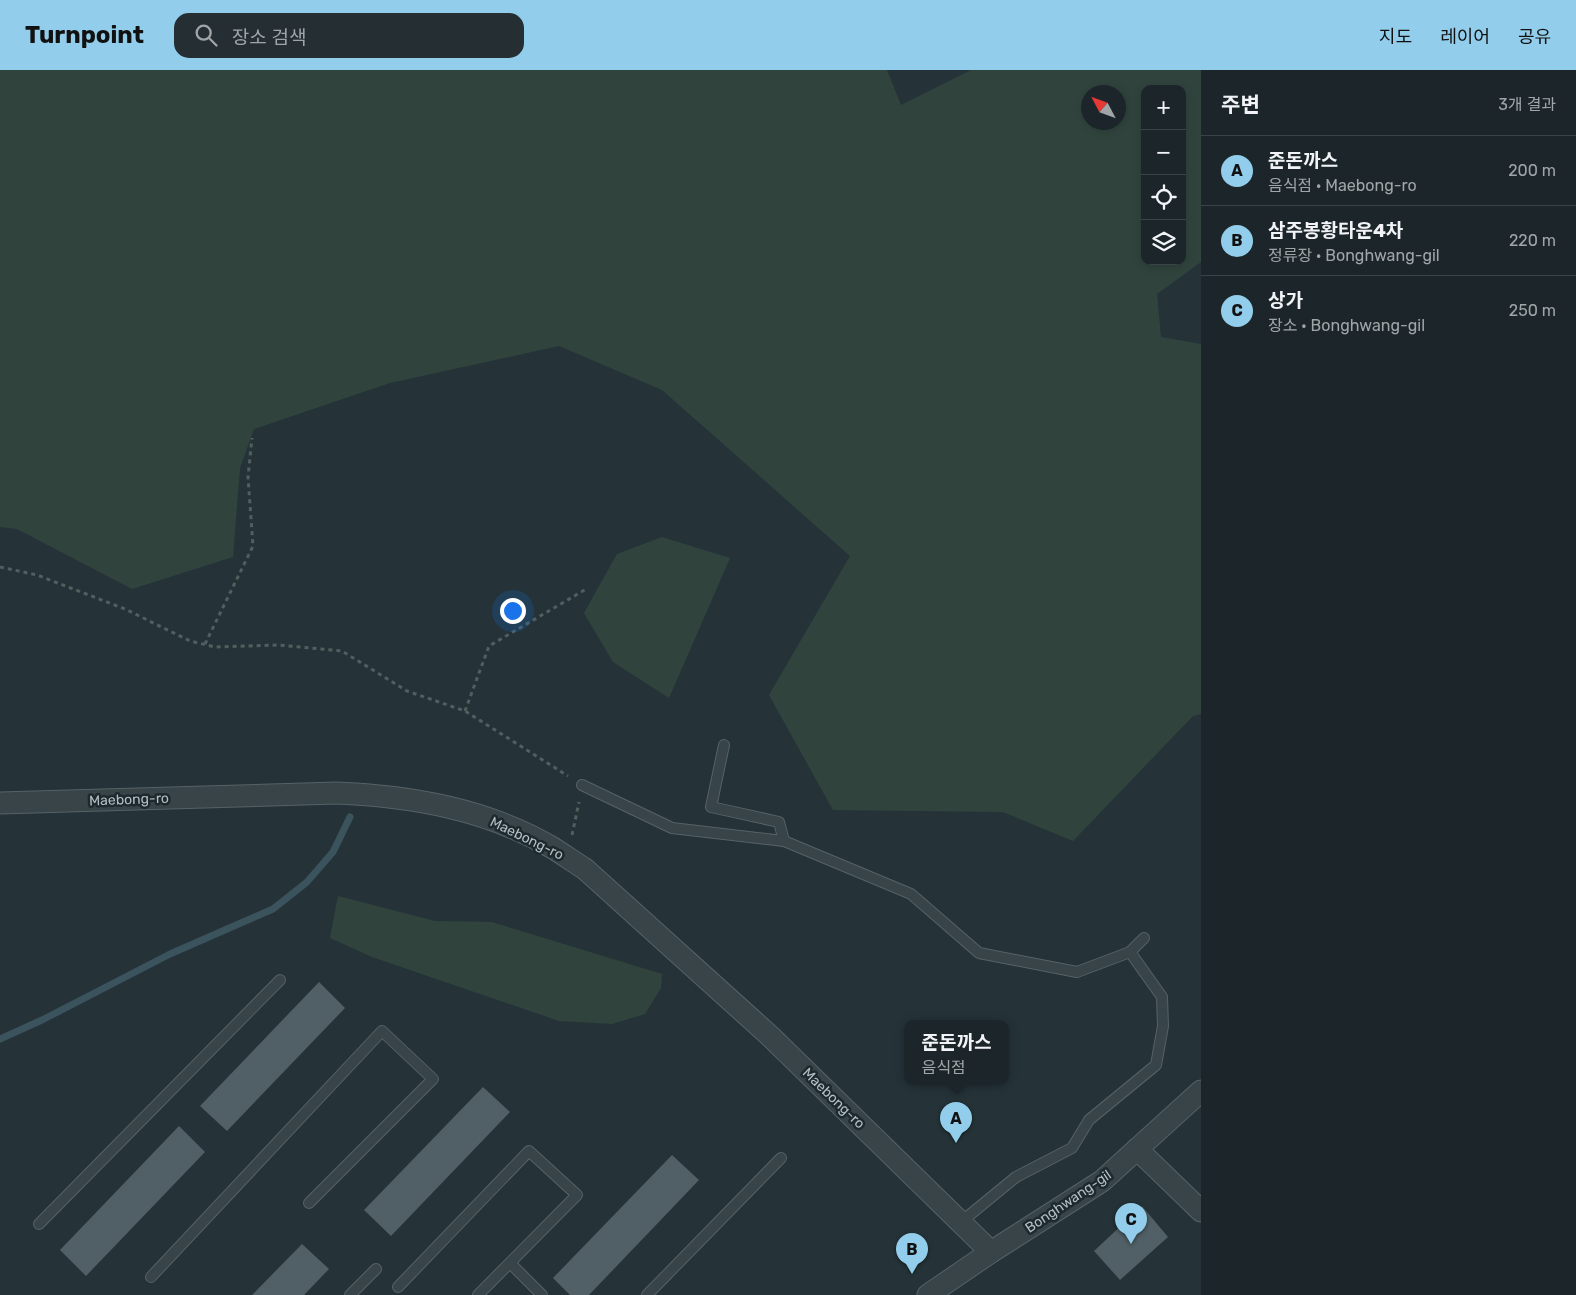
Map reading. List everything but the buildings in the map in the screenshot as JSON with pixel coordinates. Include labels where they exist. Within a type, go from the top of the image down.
[{"type":"street","name":"Maebong-ro","points":[[0,803],[336,793],[371,795],[404,798],[483,817],[552,847],[585,869],[770,1036],[991,1252]]},
{"type":"street","name":"Bonghwang-gil","points":[[928,1295],[991,1252],[1102,1182],[1199,1093]]},
{"type":"street","points":[[1137,1149],[1201,1211]]},
{"type":"lane","points":[[724,745],[711,807],[779,822],[784,841]]},
{"type":"lane","points":[[582,785],[672,828],[784,841],[910,894],[979,954],[1077,972],[1130,952],[1144,938]]},
{"type":"lane","points":[[960,1222],[1016,1177],[1072,1148],[1089,1120],[1156,1065],[1163,1026],[1162,996],[1130,952]]},
{"type":"lane","points":[[39,1224],[280,980]]},
{"type":"lane","points":[[150,1277],[382,1031],[433,1079],[309,1203]]},
{"type":"lane","points":[[398,1287],[528,1151],[577,1195],[478,1295]]},
{"type":"lane","points":[[647,1295],[781,1158]]},
{"type":"lane","points":[[510,1263],[542,1295]]},
{"type":"lane","points":[[350,1295],[376,1269]]},
{"type":"path","points":[[205,644],[253,546],[248,477],[252,438]]},
{"type":"path","points":[[0,567],[37,575],[125,609],[190,641],[215,646],[278,645],[342,651],[408,691],[465,711],[582,785],[568,858]]},
{"type":"path","points":[[465,711],[489,646],[588,588]]},
{"type":"green space","points":[[0,70],[887,70],[901,105],[971,70],[1201,70],[1201,262],[1157,294],[1161,337],[1201,344],[1201,714],[1193,716],[1073,841],[1003,812],[833,810],[769,695],[850,556],[662,390],[559,346],[390,383],[254,429],[240,468],[233,557],[132,589],[17,529],[0,527]]},
{"type":"green space","points":[[662,537],[730,558],[669,698],[613,662],[584,613],[617,554]]},
{"type":"green space","points":[[338,896],[435,921],[492,922],[662,974],[661,988],[645,1014],[612,1024],[559,1021],[372,957],[330,938]]},
{"type":"waterway","points":[[0,1039],[42,1020],[170,954],[273,909],[307,882],[333,852],[350,817]]},
{"type":"place","name":"준돈까스","points":[[956,1143]]},
{"type":"place","name":"상가","points":[[1131,1244]]},
{"type":"place","name":"삼주봉황타운4차","points":[[912,1274]]}]
